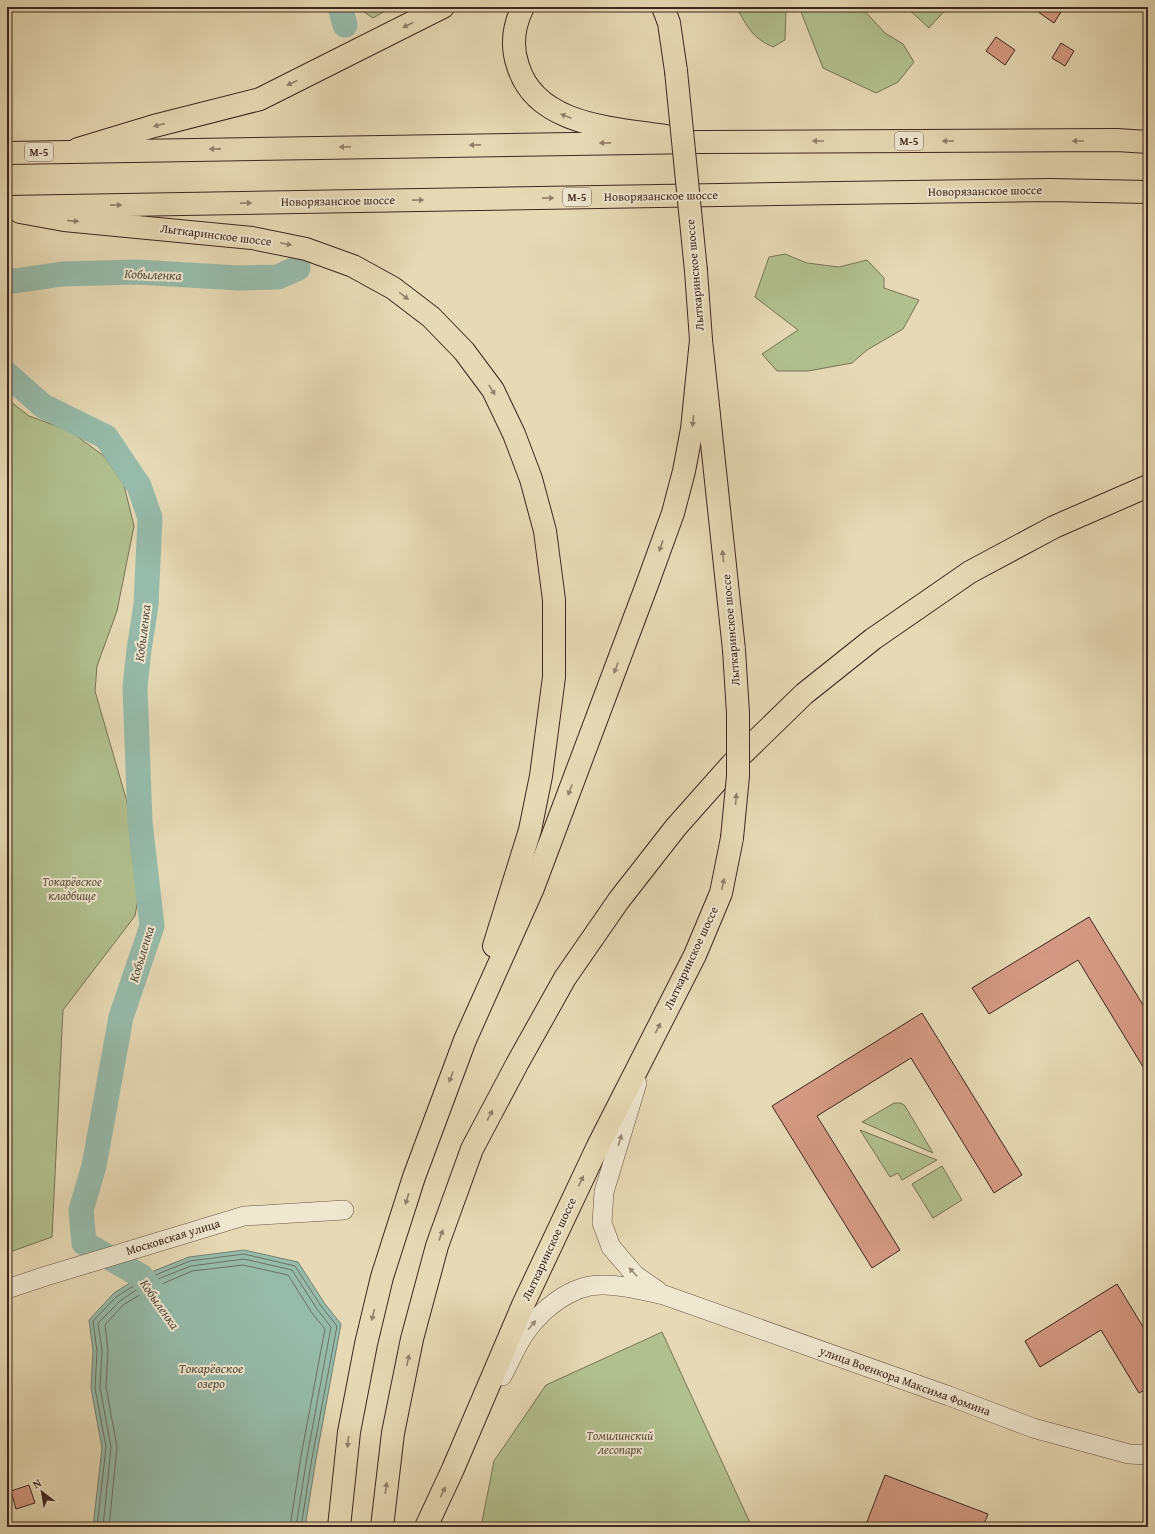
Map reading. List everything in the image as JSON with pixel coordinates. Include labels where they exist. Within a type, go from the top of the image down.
[{"type":"main road","points":[[72,151],[154,126],[260,99],[443,7]]},
{"type":"main road","points":[[523,7],[517,21],[515,34],[514,47],[516,60],[526,85],[544,104],[555,112],[576,120],[615,129],[700,142]]},
{"type":"main road","name":"Лыткаринское шоссе","points":[[426,1527],[453,1469],[523,1305],[598,1146],[695,955],[718,900],[732,838],[738,776],[738,721],[734,650],[701,340],[696,271],[676,71],[669,23],[663,7]]},
{"type":"main road","name":"М-5","points":[[7,152],[700,142],[1148,139]]},
{"type":"main road","name":"М-5","points":[[1117,140],[1148,142]]},
{"type":"main road","name":"Новорязанское шоссе","points":[[7,208],[869,192],[1050,190],[1148,192]]},
{"type":"main road","name":"Лыткаринское шоссе","points":[[7,208],[64,220],[252,238],[306,249],[347,263],[393,288],[430,317],[464,351],[493,390],[514,434],[531,479],[545,531],[554,600],[554,678],[541,776],[530,830],[465,1040],[414,1177],[382,1277],[366,1344],[349,1432],[339,1527]]},
{"type":"main road","name":"Лыткаринское шоссе","points":[[465,1040],[533,888],[648,582],[672,513],[684,471],[692,429],[701,340]]},
{"type":"main road","points":[[382,1527],[393,1433],[412,1338],[437,1246],[472,1149],[516,1064],[565,978],[619,900],[676,827],[732,764],[804,694],[873,639],[970,572],[1054,527],[1148,486]]},
{"type":"street","name":"улица Военкора Максима Фомина","points":[[644,1056],[604,1192],[602,1223],[612,1247],[635,1274],[664,1295]]},
{"type":"street","name":"Московская улица","points":[[7,1289],[244,1216],[344,1210]]},
{"type":"street","name":"улица Военкора Максима Фомина","points":[[453,1469],[525,1333],[540,1315],[552,1305],[578,1289],[600,1284],[664,1295],[949,1396],[1033,1428],[1129,1454],[1148,1455]]},
{"type":"green space","points":[[357,7],[392,7],[373,18]]},
{"type":"green space","points":[[736,7],[786,7],[785,40],[773,47],[760,39],[747,26]]},
{"type":"green space","points":[[799,7],[861,7],[885,33],[903,44],[914,62],[898,82],[876,93],[823,68]]},
{"type":"green space","points":[[906,7],[948,7],[929,28]]},
{"type":"green space","points":[[785,254],[807,263],[839,267],[867,260],[884,278],[884,288],[919,300],[903,329],[867,350],[852,363],[808,371],[777,371],[762,354],[798,330],[755,297],[769,257]]},
{"type":"green space","name":"Токарёвское кладбище","points":[[7,399],[29,416],[70,431],[104,456],[124,485],[134,526],[117,611],[97,666],[95,691],[127,802],[138,899],[135,916],[63,1010],[52,1237],[7,1253]]},
{"type":"green space","points":[[894,1103],[901,1103],[905,1106],[933,1153],[862,1122]]},
{"type":"green space","points":[[860,1130],[937,1160],[902,1180],[898,1173],[890,1177]]},
{"type":"green space","points":[[942,1166],[962,1200],[933,1218],[912,1184]]},
{"type":"green space","name":"Томилинский лесопарк","points":[[662,1332],[752,1527],[481,1527],[494,1461],[546,1385]]},
{"type":"water","name":"Токарёвское озеро","points":[[244,1250],[298,1262],[325,1304],[341,1324],[305,1527],[93,1527],[102,1448],[91,1388],[93,1351],[89,1320],[114,1293],[141,1276],[189,1257]]},
{"type":"building","points":[[1031,7],[1064,7],[1054,23]]},
{"type":"building","points":[[996,37],[1015,50],[1005,65],[986,51]]},
{"type":"building","points":[[1061,43],[1074,51],[1065,66],[1052,58]]},
{"type":"building","points":[[1089,917],[1148,1013],[1148,1075],[1078,960],[989,1014],[972,988]]},
{"type":"building","points":[[922,1013],[1022,1175],[994,1193],[911,1058],[817,1116],[900,1250],[872,1268],[772,1106]]},
{"type":"building","points":[[1117,1284],[1148,1335],[1148,1388],[1139,1393],[1101,1330],[1040,1367],[1025,1341]]},
{"type":"building","points":[[885,1475],[988,1514],[983,1527],[907,1527],[895,1522],[894,1527],[865,1527]]},
{"type":"building","points":[[29,1485],[35,1503],[16,1509],[11,1491]]},
{"type":"waterway","name":"Кобыленка","points":[[340,7],[345,25]]},
{"type":"waterway","name":"Кобыленка","points":[[7,280],[15,281],[62,274],[137,272],[239,278],[278,277],[298,268]]},
{"type":"waterway","name":"Кобыленка","points":[[7,374],[43,406],[106,437],[139,486],[150,518],[146,605],[135,687],[140,822],[152,926],[121,1017],[94,1166],[81,1210],[84,1243],[141,1276],[161,1303]]}]
